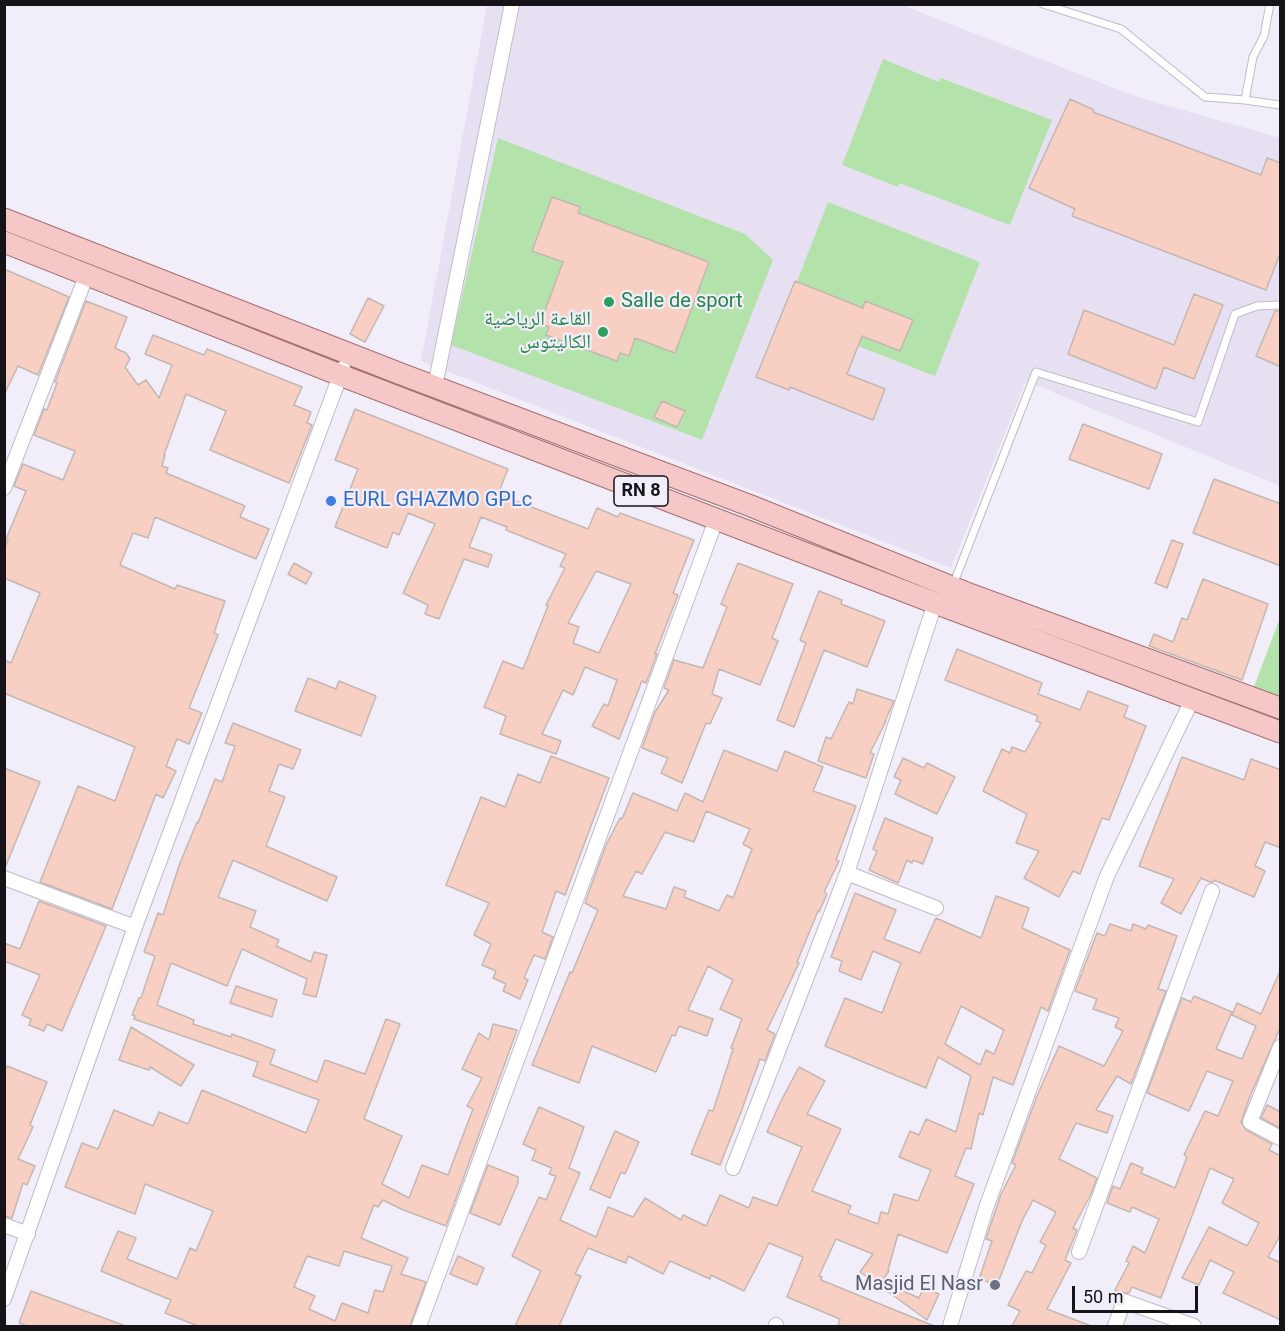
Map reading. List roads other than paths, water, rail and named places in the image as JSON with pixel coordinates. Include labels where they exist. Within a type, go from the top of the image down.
[{"type":"main road","name":"RN 8","points":[[4,219],[751,506],[952,587],[1281,708]]},
{"type":"main road","name":"RN 8","points":[[4,242],[716,520],[1281,732]]},
{"type":"street","points":[[435,386],[512,4]]},
{"type":"street","points":[[4,488],[87,274]]},
{"type":"street","points":[[4,1299],[135,927],[348,353]]},
{"type":"street","points":[[419,1326],[716,520]]},
{"type":"street","points":[[733,1168],[847,873],[935,603]]},
{"type":"street","points":[[950,1326],[986,1208],[1107,876],[1192,700]]},
{"type":"street","points":[[847,873],[936,908]]},
{"type":"street","points":[[4,878],[135,927]]},
{"type":"street","points":[[1079,1252],[1212,891]]},
{"type":"street","points":[[1281,1047],[1250,1122],[1281,1138]]},
{"type":"street","points":[[4,1225],[28,1234]]},
{"type":"street","points":[[1115,1326],[1124,1301],[1194,1326]]},
{"type":"lane","points":[[1043,4],[1121,29],[1205,97],[1281,105]]},
{"type":"lane","points":[[1245,100],[1253,57],[1264,36],[1270,4]]},
{"type":"lane","points":[[952,587],[1036,372],[1198,422],[1235,314],[1257,306],[1281,305]]},
{"type":"place","name":"Salle de sport","points":[[609,302]]},
{"type":"place","name":"القاعة الرياضية الكاليتوس","points":[[603,332]]},
{"type":"place","name":"EURL GHAZMO GPLc","points":[[331,501]]},
{"type":"place","name":"Masjid El Nasr","points":[[995,1285]]}]
